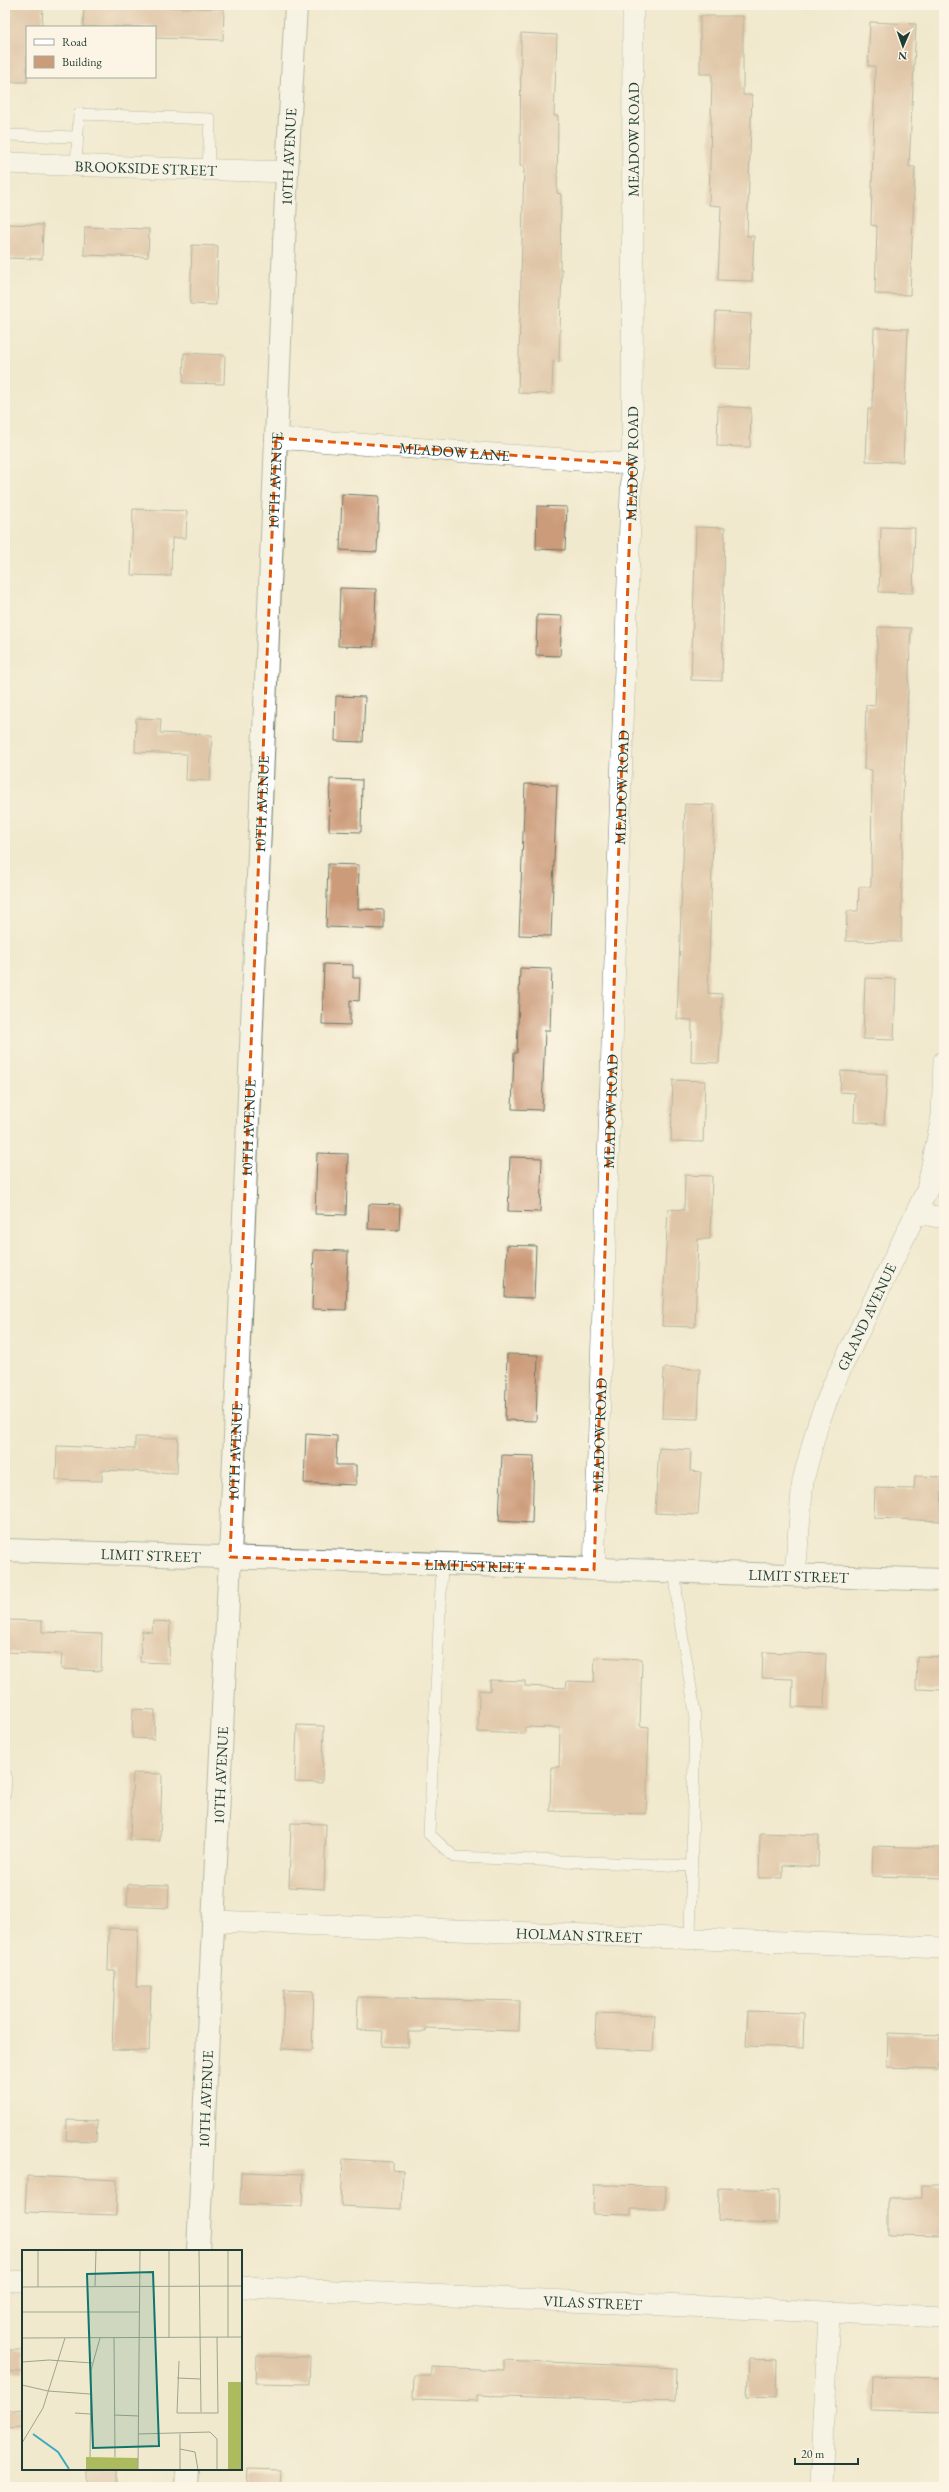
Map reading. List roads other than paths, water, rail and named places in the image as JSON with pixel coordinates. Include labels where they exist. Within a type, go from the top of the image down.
[{"type":"street","name":"10TH AVENUE","points":[[198,2250],[230,1557],[287,172],[296,5]]},
{"type":"street","name":"MEADOW ROAD","points":[[594,1570],[632,464],[633,5]]},
{"type":"street","name":"BROOKSIDE STREET","points":[[5,164],[287,172]]},
{"type":"street","name":"MEADOW LANE","points":[[276,438],[632,464]]},
{"type":"street","name":"GRAND AVENUE","points":[[796,1575],[803,1480],[818,1424],[834,1384],[927,1190],[942,1116],[944,1061]]},
{"type":"street","points":[[916,1213],[944,1218]]},
{"type":"street","name":"LIMIT STREET","points":[[5,1550],[944,1580]]},
{"type":"street","name":"HOLMAN STREET","points":[[213,1921],[944,1948]]},
{"type":"street","points":[[5,2281],[22,2281]]},
{"type":"street","name":"VILAS STREET","points":[[242,2288],[829,2314],[944,2317]]},
{"type":"street","points":[[821,2487],[829,2314]]},
{"type":"street","points":[[186,2487],[187,2470]]},
{"type":"lane","points":[[76,166],[79,114],[210,118],[208,170]]},
{"type":"lane","points":[[5,135],[77,137]]},
{"type":"lane","points":[[442,1565],[429,1834],[454,1857],[691,1866]]},
{"type":"lane","points":[[675,1572],[678,1610],[695,1712],[690,1939]]},
{"type":"lane","points":[[5,1794],[6,1775]]}]
